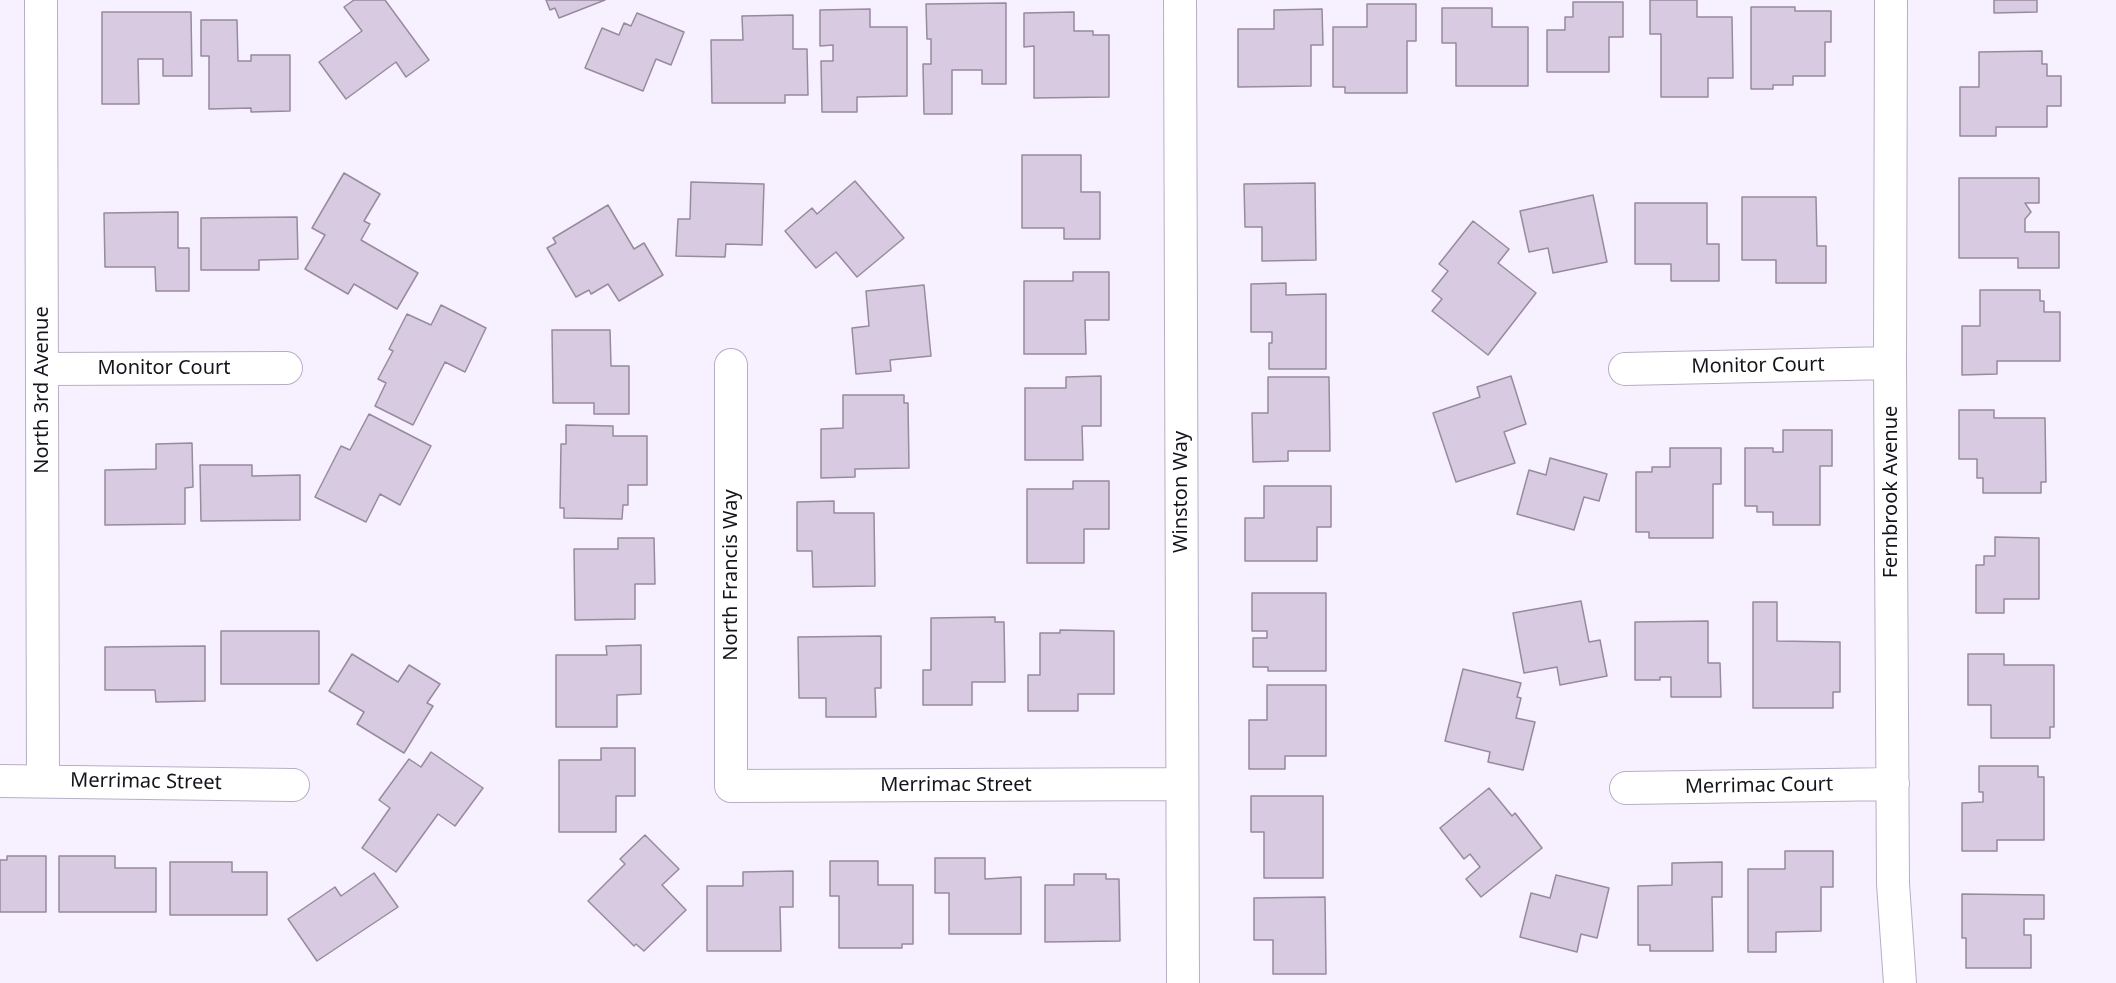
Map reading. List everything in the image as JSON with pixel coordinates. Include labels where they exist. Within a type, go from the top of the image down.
[{"type":"street","name":"North 3rd Avenue","points":[[41,0],[43,780]]},
{"type":"street","name":"Winston Way","points":[[1180,0],[1183,983]]},
{"type":"street","name":"Fernbrook Avenue","points":[[1892,0],[1890,363],[1893,884],[1900,983]]},
{"type":"street","name":"Monitor Court","points":[[1625,369],[1890,363]]},
{"type":"street","name":"North Francis Way","points":[[730,364],[730,786]]},
{"type":"street","name":"Monitor Court","points":[[42,369],[286,368]]},
{"type":"street","name":"Merrimac Street","points":[[0,781],[293,785]]},
{"type":"street","name":"Merrimac Street","points":[[730,786],[1182,784]]},
{"type":"street","name":"Merrimac Court","points":[[1626,788],[1893,784]]},
{"type":"building","points":[[354,0],[385,0],[429,60],[406,77],[396,62],[346,99],[319,62],[362,31],[344,7]]},
{"type":"building","points":[[546,0],[605,0],[559,18],[555,8],[550,10]]},
{"type":"building","points":[[1650,0],[1697,0],[1697,17],[1732,17],[1733,78],[1708,78],[1708,97],[1661,97],[1661,34],[1650,34]]},
{"type":"building","points":[[1994,0],[2037,0],[2037,12],[1994,13]]},
{"type":"building","points":[[1573,2],[1623,2],[1623,37],[1609,37],[1609,72],[1547,72],[1547,30],[1565,30],[1565,17],[1573,17]]},
{"type":"building","points":[[1006,3],[1006,84],[982,84],[982,70],[952,70],[952,114],[924,114],[923,64],[931,64],[931,39],[927,39],[926,4]]},
{"type":"building","points":[[1367,4],[1416,4],[1416,41],[1407,41],[1407,93],[1345,93],[1345,87],[1333,87],[1333,27],[1367,27]]},
{"type":"building","points":[[1751,7],[1795,7],[1795,11],[1831,11],[1831,42],[1825,42],[1825,76],[1793,76],[1793,85],[1773,85],[1773,89],[1751,89]]},
{"type":"building","points":[[1442,8],[1492,8],[1492,27],[1528,27],[1528,86],[1456,86],[1456,43],[1442,43]]},
{"type":"building","points":[[870,9],[870,27],[907,27],[907,96],[857,97],[857,112],[822,112],[821,61],[833,61],[833,45],[820,46],[820,10]]},
{"type":"building","points":[[1322,9],[1323,45],[1311,45],[1311,86],[1238,87],[1238,29],[1274,29],[1274,10]]},
{"type":"building","points":[[102,12],[191,12],[192,76],[163,76],[163,59],[138,59],[139,104],[102,104]]},
{"type":"building","points":[[1074,12],[1074,31],[1093,31],[1093,35],[1109,35],[1109,97],[1034,98],[1034,46],[1024,47],[1024,13]]},
{"type":"building","points":[[637,13],[684,32],[671,65],[656,59],[643,91],[585,68],[602,28],[619,35],[624,23],[631,26]]},
{"type":"building","points":[[793,15],[793,49],[807,49],[808,95],[785,95],[785,103],[712,103],[711,40],[743,40],[742,16]]},
{"type":"building","points":[[201,20],[237,20],[238,61],[251,61],[251,55],[290,55],[290,111],[251,112],[251,108],[209,109],[209,56],[201,56]]},
{"type":"building","points":[[2042,51],[2042,64],[2047,64],[2047,76],[2061,76],[2061,106],[2047,106],[2047,127],[1996,127],[1996,136],[1960,136],[1960,87],[1979,87],[1979,52]]},
{"type":"building","points":[[1022,155],[1081,155],[1081,192],[1100,192],[1100,239],[1064,239],[1064,228],[1022,228]]},
{"type":"building","points":[[344,173],[380,194],[364,221],[370,224],[361,240],[418,273],[397,309],[354,284],[348,294],[305,269],[325,235],[312,228]]},
{"type":"building","points":[[1959,178],[2039,178],[2039,203],[2025,203],[2031,212],[2025,219],[2025,232],[2059,232],[2059,268],[2018,268],[2018,258],[1959,258]]},
{"type":"building","points":[[855,181],[904,238],[857,277],[836,252],[816,268],[785,231],[812,208],[817,214]]},
{"type":"building","points":[[691,182],[764,184],[762,245],[726,244],[725,257],[676,256],[678,219],[690,219]]},
{"type":"building","points":[[1315,183],[1316,260],[1262,261],[1262,227],[1245,227],[1244,184]]},
{"type":"building","points":[[1593,195],[1607,262],[1553,273],[1548,248],[1529,252],[1520,211]]},
{"type":"building","points":[[1742,197],[1816,197],[1817,246],[1826,246],[1826,283],[1776,283],[1776,260],[1742,260]]},
{"type":"building","points":[[1635,203],[1707,203],[1707,244],[1719,244],[1719,281],[1671,281],[1671,264],[1635,264]]},
{"type":"building","points":[[608,205],[634,249],[644,243],[663,275],[619,301],[608,284],[591,294],[589,290],[576,297],[547,248],[556,243],[553,238]]},
{"type":"building","points":[[178,212],[178,248],[189,248],[189,291],[156,291],[155,267],[105,267],[104,213]]},
{"type":"building","points":[[297,217],[298,259],[259,260],[259,270],[201,270],[201,218]]},
{"type":"building","points":[[1473,221],[1509,249],[1498,263],[1536,293],[1488,355],[1432,311],[1442,299],[1432,291],[1448,271],[1439,264]]},
{"type":"building","points":[[1073,272],[1109,272],[1109,320],[1085,320],[1086,354],[1024,354],[1024,281],[1073,281]]},
{"type":"building","points":[[1286,283],[1286,295],[1326,294],[1326,369],[1269,369],[1269,343],[1272,343],[1272,332],[1251,332],[1251,284]]},
{"type":"building","points":[[924,285],[931,356],[890,360],[891,371],[856,374],[852,328],[869,326],[866,291]]},
{"type":"building","points":[[1980,290],[2040,290],[2040,301],[2044,301],[2044,312],[2060,312],[2060,361],[1997,361],[1997,374],[1962,375],[1962,326],[1980,326]]},
{"type":"building","points":[[441,305],[486,328],[465,372],[445,362],[413,425],[375,406],[386,383],[378,379],[393,351],[389,349],[407,314],[431,325]]},
{"type":"building","points":[[552,330],[610,330],[611,366],[629,366],[629,414],[594,414],[594,403],[553,403]]},
{"type":"building","points":[[1101,376],[1101,426],[1082,426],[1083,460],[1025,460],[1025,388],[1066,388],[1066,377]]},
{"type":"building","points":[[1511,376],[1526,424],[1504,432],[1515,463],[1456,482],[1433,413],[1480,397],[1477,387]]},
{"type":"building","points":[[1268,377],[1329,377],[1330,451],[1288,451],[1288,461],[1253,462],[1252,413],[1268,413]]},
{"type":"building","points":[[843,395],[904,395],[904,403],[908,403],[909,468],[855,469],[855,477],[821,478],[821,429],[843,428]]},
{"type":"building","points":[[1959,410],[1994,410],[1994,418],[2045,418],[2046,482],[2041,482],[2041,493],[1983,493],[1983,478],[1977,478],[1977,459],[1959,459]]},
{"type":"building","points":[[369,414],[431,446],[400,505],[380,494],[366,522],[315,497],[341,446],[350,450]]},
{"type":"building","points":[[566,425],[613,426],[613,436],[647,436],[647,485],[628,485],[628,505],[623,505],[622,519],[564,518],[564,508],[560,508],[561,444],[566,444]]},
{"type":"building","points":[[1783,430],[1832,430],[1832,466],[1820,466],[1820,525],[1773,525],[1773,512],[1757,512],[1757,506],[1745,506],[1745,448],[1773,448],[1773,452],[1783,452]]},
{"type":"building","points":[[192,443],[193,487],[185,488],[185,524],[105,525],[105,470],[156,469],[156,444]]},
{"type":"building","points":[[1670,448],[1721,448],[1721,484],[1713,484],[1713,538],[1649,538],[1649,532],[1636,532],[1636,472],[1652,472],[1652,467],[1670,467]]},
{"type":"building","points":[[1550,458],[1607,474],[1599,501],[1584,497],[1574,530],[1517,514],[1529,470],[1546,475]]},
{"type":"building","points":[[200,465],[252,465],[252,476],[300,475],[300,520],[201,521]]},
{"type":"building","points":[[1073,481],[1109,481],[1109,529],[1084,529],[1084,563],[1027,563],[1027,489],[1073,489]]},
{"type":"building","points":[[1264,486],[1331,486],[1331,527],[1317,527],[1317,561],[1245,561],[1245,518],[1264,518]]},
{"type":"building","points":[[834,501],[834,513],[874,513],[875,586],[813,587],[812,551],[797,551],[797,502]]},
{"type":"building","points":[[1995,537],[2039,538],[2039,599],[2004,599],[2004,613],[1976,613],[1976,565],[1984,565],[1984,556],[1995,556]]},
{"type":"building","points":[[618,538],[654,538],[655,584],[635,584],[635,619],[575,620],[574,549],[618,549]]},
{"type":"building","points":[[1252,593],[1326,593],[1326,671],[1268,671],[1268,667],[1253,667],[1253,638],[1267,638],[1267,631],[1252,631]]},
{"type":"building","points":[[1581,601],[1589,642],[1600,640],[1607,676],[1560,685],[1557,667],[1524,673],[1513,613]]},
{"type":"building","points":[[1753,602],[1777,602],[1777,641],[1840,642],[1840,692],[1833,692],[1833,708],[1753,708]]},
{"type":"building","points":[[995,617],[995,622],[1004,622],[1005,682],[972,682],[972,705],[923,705],[923,670],[931,670],[931,618]]},
{"type":"building","points":[[1708,621],[1708,663],[1720,663],[1721,697],[1671,697],[1671,677],[1660,677],[1660,680],[1635,680],[1635,622]]},
{"type":"building","points":[[1060,630],[1114,631],[1114,694],[1078,694],[1078,711],[1028,711],[1028,675],[1040,675],[1040,633],[1060,633]]},
{"type":"building","points":[[221,631],[319,631],[319,684],[221,684]]},
{"type":"building","points":[[881,636],[881,688],[875,688],[876,717],[826,717],[826,698],[799,698],[798,637]]},
{"type":"building","points":[[641,645],[641,694],[617,695],[617,727],[556,727],[556,655],[607,655],[606,646]]},
{"type":"building","points":[[205,646],[205,701],[156,702],[155,690],[105,690],[105,647]]},
{"type":"building","points":[[352,654],[398,682],[409,665],[440,684],[427,703],[433,706],[404,753],[357,724],[364,712],[329,691]]},
{"type":"building","points":[[1968,654],[2004,654],[2004,665],[2054,665],[2054,727],[2050,727],[2050,738],[1991,738],[1991,705],[1968,705]]},
{"type":"building","points":[[1463,669],[1521,683],[1517,697],[1521,698],[1516,718],[1535,722],[1523,770],[1488,762],[1490,752],[1445,741]]},
{"type":"building","points":[[1267,685],[1326,685],[1326,756],[1285,756],[1285,769],[1249,769],[1249,720],[1267,720]]},
{"type":"building","points":[[601,748],[635,748],[635,796],[616,796],[616,832],[559,832],[559,760],[601,760]]},
{"type":"building","points":[[431,752],[483,788],[455,826],[438,814],[396,872],[362,848],[390,808],[379,800],[409,759],[421,767]]},
{"type":"building","points":[[1979,766],[2038,766],[2038,777],[2044,777],[2044,840],[1997,840],[1997,851],[1962,851],[1962,803],[1983,802],[1983,792],[1979,792]]},
{"type":"building","points":[[1489,788],[1512,816],[1515,813],[1542,848],[1481,897],[1466,879],[1480,867],[1470,854],[1464,859],[1440,828]]},
{"type":"building","points":[[1251,796],[1323,796],[1323,878],[1264,878],[1264,832],[1251,832]]},
{"type":"building","points":[[645,835],[679,869],[662,885],[686,910],[644,951],[636,944],[634,946],[588,901],[625,864],[620,859]]},
{"type":"building","points":[[1785,851],[1833,851],[1833,887],[1821,887],[1821,931],[1776,932],[1776,952],[1748,952],[1748,869],[1785,869]]},
{"type":"building","points":[[7,856],[46,856],[46,912],[0,912],[0,860],[7,860]]},
{"type":"building","points":[[59,856],[115,856],[115,868],[156,868],[156,912],[59,912]]},
{"type":"building","points":[[935,858],[985,858],[985,879],[1021,877],[1021,934],[949,934],[949,893],[935,893]]},
{"type":"building","points":[[830,861],[878,861],[878,885],[913,885],[913,944],[902,944],[902,948],[839,948],[839,896],[830,896]]},
{"type":"building","points":[[170,862],[232,862],[232,872],[267,872],[267,915],[170,915]]},
{"type":"building","points":[[1722,862],[1722,897],[1712,897],[1713,951],[1650,951],[1650,945],[1638,945],[1638,886],[1672,885],[1672,863]]},
{"type":"building","points":[[793,871],[793,907],[780,907],[781,951],[707,951],[707,886],[743,886],[743,872]]},
{"type":"building","points":[[374,873],[398,907],[317,961],[288,919],[335,887],[341,896]]},
{"type":"building","points":[[1074,874],[1106,874],[1106,879],[1119,879],[1120,941],[1045,942],[1045,885],[1074,885]]},
{"type":"building","points":[[1556,875],[1609,888],[1597,938],[1581,934],[1577,952],[1520,937],[1531,893],[1550,898]]},
{"type":"building","points":[[1962,894],[2044,895],[2044,919],[2024,919],[2024,935],[2031,935],[2031,968],[1966,968],[1966,938],[1962,938]]},
{"type":"building","points":[[1325,897],[1326,974],[1273,974],[1273,940],[1254,940],[1254,898]]}]
